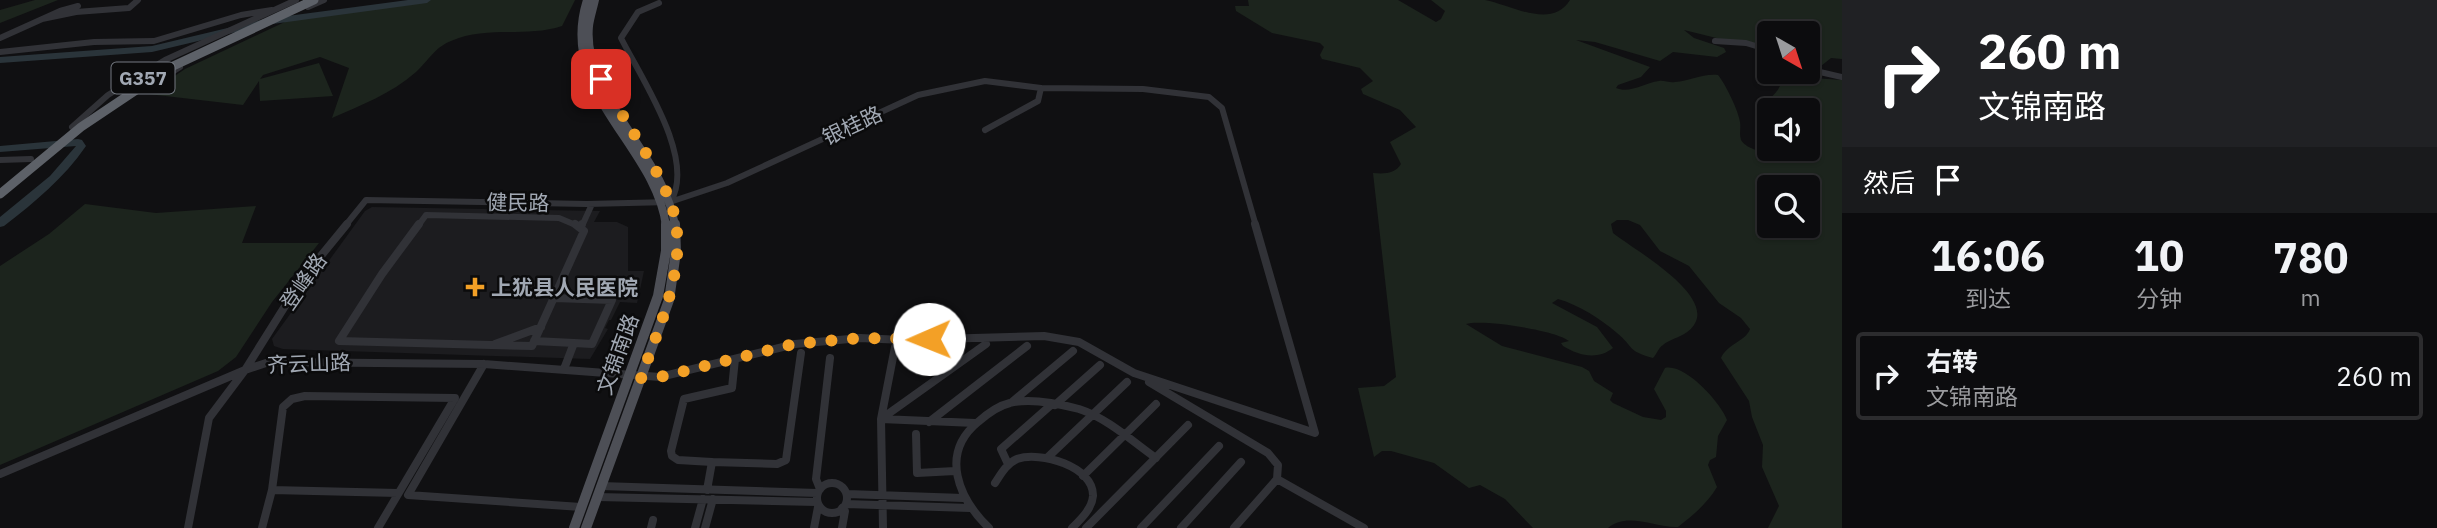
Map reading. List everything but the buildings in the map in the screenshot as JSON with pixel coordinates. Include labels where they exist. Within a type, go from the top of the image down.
[{"type":"highway","name":"G357","points":[[0,185],[76,127],[221,37],[314,0]]},
{"type":"highway","name":"G357","points":[[0,194],[36,159]]},
{"type":"main road","name":"文锦南路","points":[[574,528],[659,296],[666,262],[666,202],[611,115],[585,61],[579,34],[582,10],[587,0]]},
{"type":"main road","name":"文锦南路","points":[[586,528],[668,300],[676,262],[676,228],[666,202],[593,59],[587,32],[595,0]]},
{"type":"street","points":[[42,19],[76,12],[129,8],[138,0]]},
{"type":"street","points":[[0,52],[94,42],[154,41],[251,13],[324,0]]},
{"type":"street","points":[[76,127],[173,71],[256,30],[300,4]]},
{"type":"street","points":[[659,4],[638,12],[621,38],[675,146],[678,189],[666,202]]},
{"type":"street","points":[[0,38],[78,6]]},
{"type":"street","points":[[221,37],[272,10]]},
{"type":"street","points":[[1715,41],[1757,46]]},
{"type":"street","points":[[1820,72],[1842,77]]},
{"type":"street","name":"银桂路","points":[[666,202],[727,183],[918,95],[985,81],[1041,88],[1143,89],[1209,97],[1222,108],[1315,433],[1134,373]]},
{"type":"street","points":[[985,130],[1038,101],[1041,88]]},
{"type":"street","points":[[0,160],[36,159]]},
{"type":"street","name":"健民路","points":[[366,200],[592,204],[666,202]]},
{"type":"street","name":"登峰路","points":[[188,528],[209,418],[247,368],[302,279],[366,200]]},
{"type":"street","points":[[581,227],[592,204]]},
{"type":"street","points":[[426,215],[559,218],[581,227],[584,230],[554,298],[533,346],[359,344],[339,340],[382,274],[426,215]]},
{"type":"street","points":[[534,341],[592,344],[612,299],[554,298]]},
{"type":"street","points":[[491,346],[541,327]]},
{"type":"street","name":"齐云山路","points":[[0,474],[247,368],[269,362],[484,364],[564,369],[641,378],[660,377],[794,344],[860,338],[903,340],[1044,335],[1079,342],[1134,373]]},
{"type":"street","points":[[564,369],[574,343]]},
{"type":"street","points":[[881,419],[986,344]]},
{"type":"street","points":[[883,528],[881,419],[895,346]]},
{"type":"street","points":[[929,422],[1027,346]]},
{"type":"street","points":[[989,528],[963,498],[955,471],[962,438],[975,424],[996,409],[1012,402],[1073,351]]},
{"type":"street","points":[[735,359],[732,388],[684,399],[671,456],[678,460],[712,462],[777,464],[786,460],[801,353]]},
{"type":"street","points":[[814,528],[818,498],[816,478],[830,358]]},
{"type":"street","points":[[484,364],[408,495],[581,507]]},
{"type":"street","points":[[1008,464],[1001,449],[1100,365]]},
{"type":"street","points":[[1134,373],[1268,453],[1278,465],[1277,480],[1234,528]]},
{"type":"street","points":[[1048,457],[1127,382]]},
{"type":"street","points":[[262,528],[272,490],[283,407],[292,399],[305,396],[455,398],[378,528]]},
{"type":"street","points":[[1012,402],[1053,405],[1084,411],[1156,458]]},
{"type":"street","points":[[1083,476],[1156,404]]},
{"type":"street","points":[[881,419],[975,424]]},
{"type":"street","points":[[1086,528],[1188,425]]},
{"type":"street","points":[[916,434],[917,473],[955,471]]},
{"type":"street","points":[[1141,528],[1219,446]]},
{"type":"street","points":[[995,483],[1008,464],[1028,456],[1048,457],[1083,476],[1090,484],[1093,494],[1088,509],[1072,528]]},
{"type":"street","points":[[705,528],[712,462]]},
{"type":"street","points":[[1181,528],[1241,462]]},
{"type":"street","points":[[1277,480],[1364,528]]},
{"type":"street","points":[[599,491],[818,498],[835,485],[844,488],[845,511],[842,528]]},
{"type":"street","points":[[272,490],[398,493]]},
{"type":"street","points":[[695,528],[708,495]]},
{"type":"street","points":[[818,498],[832,512],[845,502],[963,498]]},
{"type":"street","points":[[884,500],[970,508]]},
{"type":"shaded area","points":[[35,0],[58,0],[0,23],[0,10]]},
{"type":"shaded area","points":[[427,0],[575,0],[562,26],[534,31],[492,32],[451,41],[440,47],[416,72],[396,87],[332,118],[349,68],[320,57],[263,75],[260,79],[319,63],[333,96],[260,101],[259,81],[243,105],[148,94],[185,69],[289,20],[338,10]]},
{"type":"shaded area","points":[[1248,0],[1398,0],[1436,22],[1445,11],[1431,0],[1485,0],[1542,15],[1562,9],[1570,0],[1842,0],[1842,59],[1831,58],[1821,66],[1820,21],[1757,21],[1757,48],[1684,30],[1694,38],[1724,48],[1726,52],[1717,57],[1673,52],[1660,61],[1595,42],[1576,40],[1650,67],[1641,77],[1618,85],[1616,88],[1621,90],[1659,81],[1675,82],[1718,75],[1737,112],[1741,140],[1757,150],[1757,161],[1820,161],[1820,98],[1770,98],[1780,84],[1820,84],[1820,78],[1842,80],[1842,528],[1768,528],[1779,506],[1762,467],[1763,445],[1749,401],[1721,358],[1728,349],[1745,337],[1750,329],[1741,318],[1719,303],[1689,266],[1660,251],[1640,225],[1628,220],[1617,220],[1611,224],[1613,233],[1682,286],[1693,300],[1697,313],[1691,329],[1661,346],[1653,358],[1635,351],[1611,328],[1589,313],[1558,299],[1552,303],[1597,327],[1613,348],[1601,354],[1588,355],[1563,346],[1561,343],[1569,341],[1561,337],[1535,329],[1502,324],[1466,324],[1502,346],[1582,367],[1589,371],[1594,381],[1613,393],[1610,400],[1613,403],[1643,417],[1661,420],[1666,417],[1666,411],[1654,389],[1665,368],[1673,368],[1692,378],[1718,404],[1727,420],[1718,436],[1716,457],[1710,460],[1708,465],[1717,487],[1699,509],[1678,527],[1633,520],[1616,523],[1608,528],[1533,528],[1505,499],[1480,485],[1469,488],[1434,463],[1391,451],[1382,451],[1374,457],[1358,388],[1384,386],[1396,377],[1373,173],[1389,173],[1399,167],[1401,164],[1390,142],[1416,127],[1400,110],[1363,94],[1361,89],[1373,81],[1360,68],[1322,59],[1320,55],[1324,47],[1320,43],[1272,33],[1236,11],[1235,6],[1249,6]]},
{"type":"shaded area","points":[[85,204],[156,213],[256,206],[242,243],[319,243],[272,302],[236,357],[218,371],[0,465],[0,266],[49,234]]},
{"type":"shaded area","name":"上犹县人民医院","points":[[372,207],[600,211],[594,222],[617,222],[628,227],[628,271],[644,271],[637,303],[620,302],[590,359],[283,349],[274,346],[272,339],[365,211]]},
{"type":"waterway","points":[[0,60],[152,49],[265,22],[427,0]]},
{"type":"waterway","points":[[0,149],[78,142],[81,146],[44,188],[0,223]]},
{"type":"place","name":"上犹县人民医院","points":[[475,287]]},
{"type":"route","points":[[601,79],[661,181],[675,219],[676,262],[668,300],[641,378],[660,377],[794,344],[860,338],[929,339]]}]
